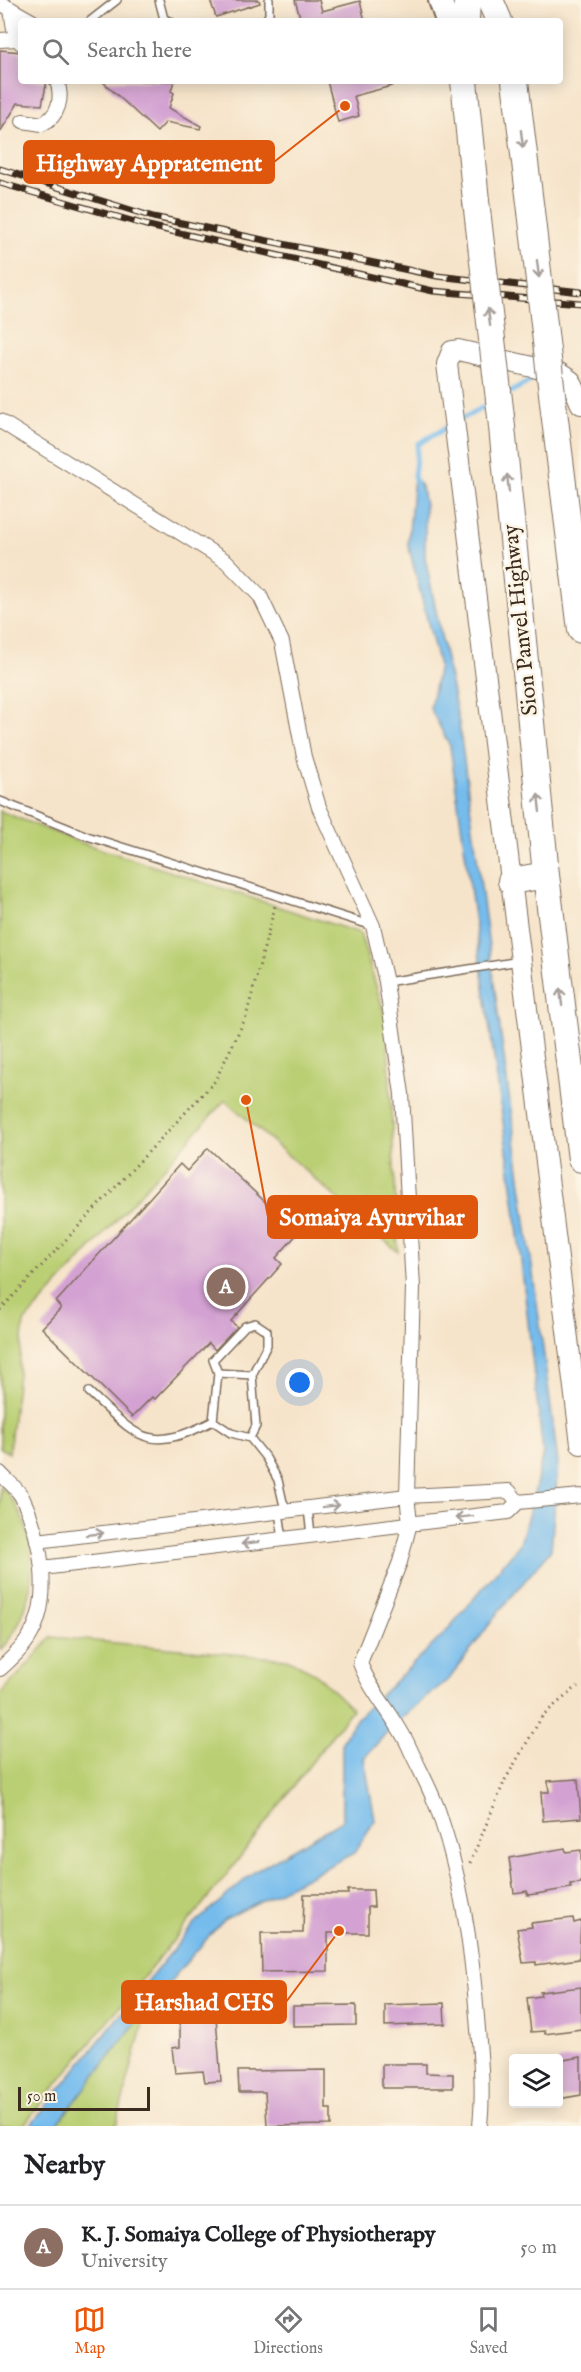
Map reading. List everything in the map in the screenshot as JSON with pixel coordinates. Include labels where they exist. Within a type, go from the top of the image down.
[{"type":"highway","points":[[466,18],[467,0]]},
{"type":"highway","points":[[489,0],[497,18]]},
{"type":"highway","name":"Sion Panvel Highway","points":[[464,84],[501,417],[546,875],[581,1159]]},
{"type":"highway","points":[[515,84],[581,630]]},
{"type":"highway","points":[[511,881],[546,875]]},
{"type":"main road","points":[[440,0],[446,18]]},
{"type":"main road","points":[[504,0],[507,18]]},
{"type":"street","points":[[6,6],[27,18]]},
{"type":"street","points":[[6,6],[18,38]]},
{"type":"street","points":[[0,40],[18,41]]},
{"type":"street","points":[[23,121],[42,124],[53,115],[59,106],[58,84]]},
{"type":"street","points":[[581,404],[565,377],[458,350],[452,351],[447,364],[581,1444]]},
{"type":"street","points":[[0,421],[226,561],[260,596],[282,642],[304,757],[320,807],[373,926],[386,982],[402,1094],[413,1287],[407,1497],[410,1523],[400,1562],[360,1663],[365,1677],[396,1722],[440,1814],[461,1889],[474,1973],[484,2093],[480,2126]]},
{"type":"street","points":[[0,1473],[21,1495],[37,1541],[42,1568],[40,1610],[28,1639],[0,1669]]},
{"type":"street","points":[[37,1541],[407,1497],[508,1491],[522,1502]]},
{"type":"street","points":[[42,1568],[508,1512],[522,1502],[574,1497]]},
{"type":"lane","points":[[94,18],[117,0]]},
{"type":"lane","points":[[159,0],[164,18]]},
{"type":"lane","points":[[266,18],[269,0]]},
{"type":"lane","points":[[0,801],[87,836],[373,926]]},
{"type":"lane","points":[[386,982],[521,961]]},
{"type":"lane","points":[[213,1420],[218,1373],[213,1360],[245,1326],[255,1323],[267,1330],[267,1345],[252,1375],[256,1426],[250,1438]]},
{"type":"lane","points":[[218,1373],[252,1375]]},
{"type":"lane","points":[[90,1392],[135,1433],[152,1438],[170,1438],[191,1432],[213,1420]]},
{"type":"lane","points":[[213,1420],[231,1433],[250,1438],[266,1458],[278,1480],[283,1502],[282,1539]]},
{"type":"lane","points":[[308,1509],[311,1535]]},
{"type":"path","points":[[0,1310],[215,1081],[246,1017],[277,896]]},
{"type":"path","points":[[461,1889],[474,1850],[505,1780],[543,1715],[578,1686]]},
{"type":"green space","points":[[0,811],[79,842],[360,933],[387,1022],[398,1252],[225,1100],[24,1322],[9,1453],[0,1448]]},
{"type":"green space","points":[[0,1486],[14,1503],[24,1523],[30,1545],[32,1568],[30,1590],[23,1612],[14,1633],[0,1650]]},
{"type":"green space","points":[[52,1637],[287,1659],[315,1673],[352,1709],[228,1873],[23,2126],[0,2126],[0,1695]]},
{"type":"green space","points":[[147,2008],[116,2126],[56,2126]]},
{"type":"water","points":[[414,476],[422,488],[425,506],[425,557],[459,723],[558,1463],[551,1550],[500,1610],[450,1678],[396,1722],[364,1758],[375,1820],[354,1853],[223,1920],[147,2008],[56,2126],[30,2126],[194,1924],[255,1871],[342,1821],[342,1742],[357,1718],[444,1634],[520,1544],[534,1494],[543,1453],[514,1200],[450,746],[430,708],[439,666],[408,544]]},
{"type":"building","points":[[210,0],[259,0],[260,3],[216,17]]},
{"type":"building","points":[[295,0],[319,0],[322,11],[360,1],[364,18],[300,18]]},
{"type":"building","points":[[0,50],[18,52],[18,84],[46,84],[42,105],[18,103],[0,132]]},
{"type":"building","points":[[105,84],[173,84],[171,91],[174,93],[169,108],[201,126],[200,129],[166,122],[157,132]]},
{"type":"building","points":[[328,84],[392,84],[392,86],[354,96],[359,116],[338,122]]},
{"type":"building","points":[[208,1148],[298,1233],[276,1258],[282,1264],[231,1321],[237,1327],[215,1350],[209,1343],[155,1399],[152,1397],[132,1417],[42,1328],[61,1308],[56,1302],[180,1164],[187,1171]]},
{"type":"building","points":[[578,1779],[581,1818],[543,1821],[541,1792],[549,1792],[548,1781]]},
{"type":"building","points":[[565,1848],[566,1852],[581,1850],[581,1883],[570,1884],[571,1888],[536,1894],[527,1895],[527,1891],[514,1893],[509,1858]]},
{"type":"building","points":[[348,1890],[373,1890],[374,1907],[368,1907],[368,1933],[328,1933],[328,1971],[262,1972],[261,1933],[303,1933],[304,1894],[348,1894]]},
{"type":"building","points":[[573,1918],[574,1923],[581,1921],[579,1959],[536,1965],[536,1962],[523,1963],[517,1929],[532,1927],[531,1923]]},
{"type":"building","points":[[581,1987],[581,2029],[545,2034],[545,2031],[531,2032],[527,1998],[541,1996],[540,1992]]},
{"type":"building","points":[[444,2003],[445,2024],[385,2026],[385,2005]]},
{"type":"building","points":[[215,2004],[221,2081],[205,2082],[203,2071],[175,2073],[172,2048],[180,2047],[180,2007]]},
{"type":"building","points":[[356,2005],[356,2025],[293,2026],[293,2006]]},
{"type":"building","points":[[581,2057],[581,2095],[563,2098],[563,2060]]},
{"type":"building","points":[[382,2064],[426,2064],[426,2073],[453,2074],[453,2088],[382,2088]]},
{"type":"building","points":[[326,2070],[326,2109],[331,2109],[331,2125],[267,2126],[265,2092],[239,2092],[238,2071]]},
{"type":"waterway","points":[[507,394],[541,375]]},
{"type":"waterway","points":[[460,420],[491,403]]},
{"type":"waterway","points":[[416,482],[414,476],[418,444],[451,425]]},
{"type":"railway","points":[[0,169],[153,217],[437,276],[581,292]]},
{"type":"railway","points":[[0,183],[149,226],[433,291],[581,303]]},
{"type":"place","name":"Highway Appratement","points":[[345,106]]},
{"type":"place","name":"Somaiya Ayurvihar","points":[[246,1100]]},
{"type":"place","name":"K. J. Somaiya College of Physiotherapy","points":[[226,1287]]},
{"type":"place","name":"Harshad CHS","points":[[339,1931]]}]
